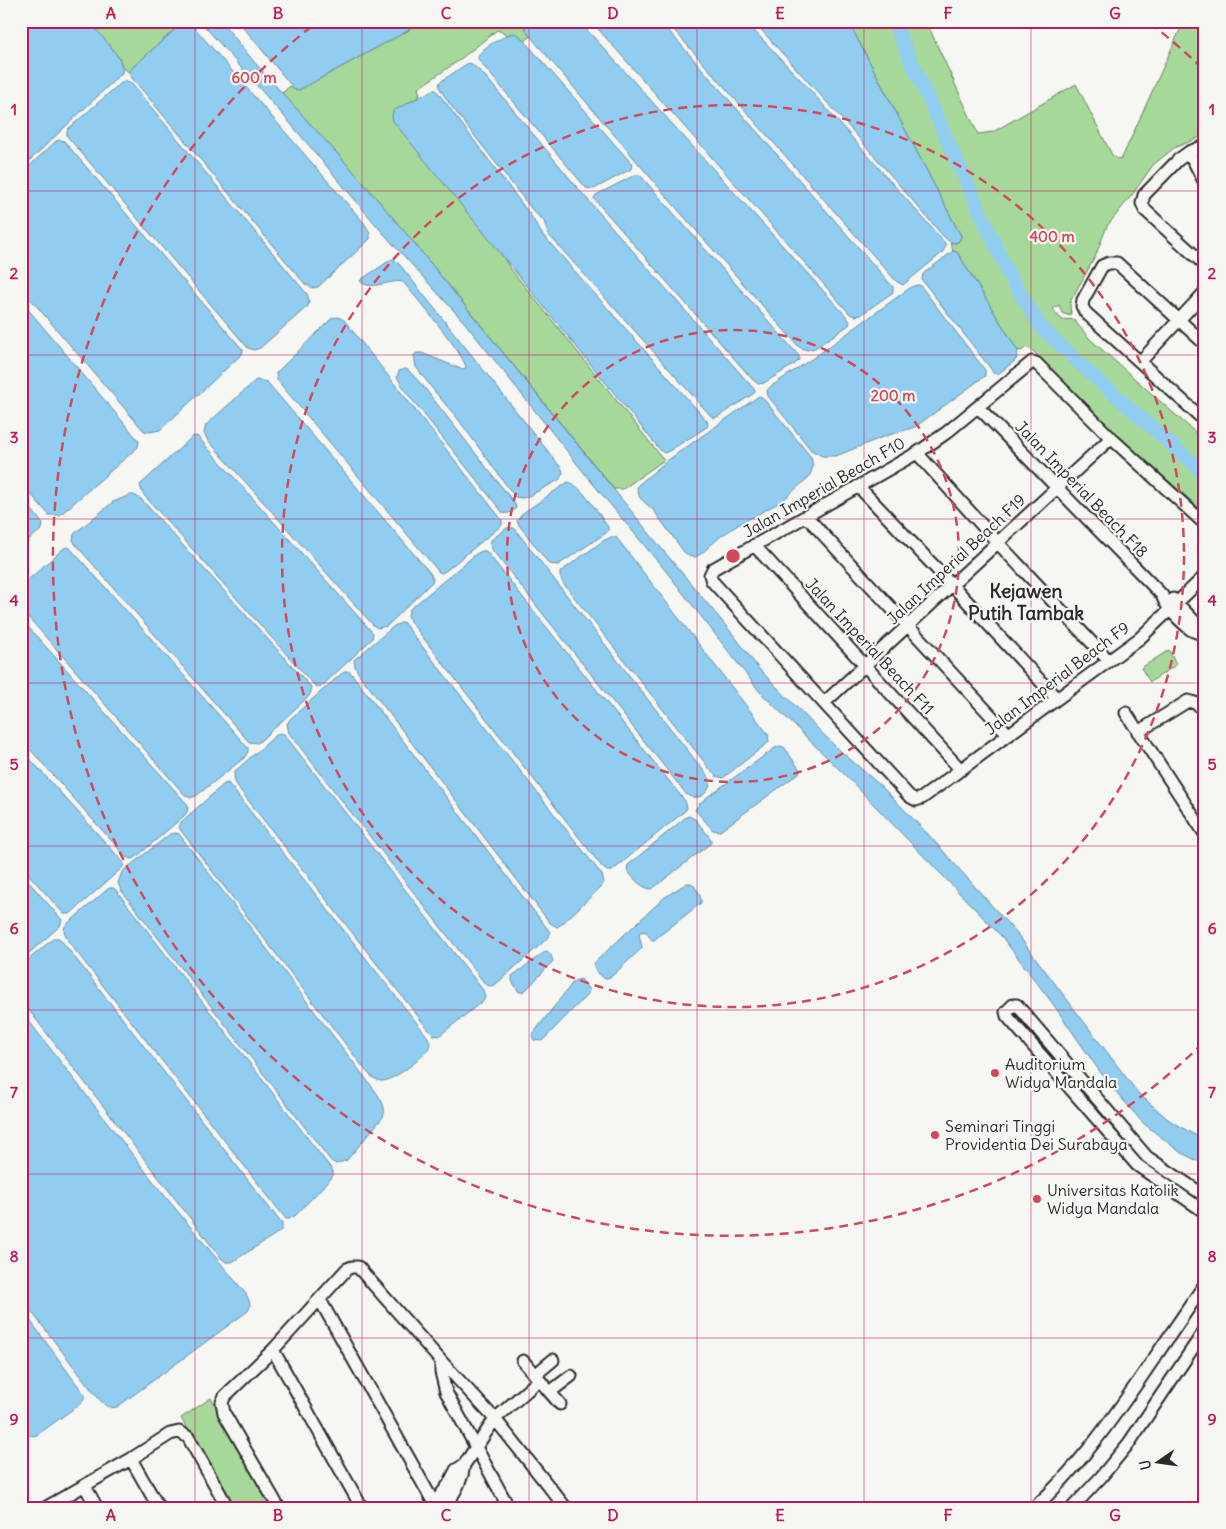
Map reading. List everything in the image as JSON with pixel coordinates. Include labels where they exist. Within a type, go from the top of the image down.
[{"type":"street","points":[[1205,146],[1189,152],[1178,160],[1144,195],[1142,203],[1145,210],[1205,265]]},
{"type":"street","points":[[1189,152],[1205,183]]},
{"type":"street","points":[[1205,344],[1117,264],[1109,263],[1102,266],[1082,300],[1085,312],[1205,421]]},
{"type":"street","points":[[1140,362],[1205,292]]},
{"type":"street","name":"Jalan Imperial Beach F10","points":[[922,798],[916,800],[909,796],[710,578],[710,572],[917,453],[946,433],[1026,365],[1032,362],[1036,363],[1111,438]]},
{"type":"street","name":"Jalan Imperial Beach F18","points":[[978,407],[1162,594],[1165,604],[1173,606],[1191,630],[1202,634]]},
{"type":"street","points":[[1111,438],[1205,524]]},
{"type":"street","name":"Jalan Imperial Beach F19","points":[[824,703],[1111,438]]},
{"type":"street","points":[[917,453],[998,543],[1109,661]]},
{"type":"street","points":[[858,486],[1056,699]]},
{"type":"street","points":[[806,516],[1009,735]]},
{"type":"street","name":"Jalan Imperial Beach F11","points":[[754,545],[961,770]]},
{"type":"street","name":"Jalan Imperial Beach F9","points":[[922,798],[1140,638],[1205,576]]},
{"type":"street","points":[[1138,732],[1188,701],[1198,704],[1205,713]]},
{"type":"street","points":[[1126,713],[1205,834]]},
{"type":"street","points":[[1205,1196],[1147,1157],[1017,1005],[1013,1005],[1006,1012],[1007,1016],[1137,1165],[1205,1212]]},
{"type":"street","points":[[1100,1122],[1109,1113]]},
{"type":"street","points":[[279,1508],[224,1413],[222,1404],[225,1396],[273,1350],[347,1269],[352,1267],[358,1267],[495,1419],[566,1508]]},
{"type":"street","points":[[1034,1508],[1052,1491],[1108,1426],[1205,1284]]},
{"type":"street","points":[[320,1300],[437,1507],[457,1487],[464,1465],[495,1419],[553,1360]]},
{"type":"street","points":[[1072,1508],[1130,1443],[1205,1330]]},
{"type":"street","points":[[273,1350],[362,1508]]},
{"type":"street","points":[[441,1361],[441,1372],[446,1392],[509,1508]]},
{"type":"street","points":[[523,1361],[560,1404]]},
{"type":"street","points":[[550,1392],[571,1376]]},
{"type":"street","points":[[45,1508],[131,1459],[170,1434],[179,1432],[188,1437],[228,1508]]},
{"type":"street","points":[[131,1459],[159,1508]]},
{"type":"street","points":[[85,1486],[97,1508]]},
{"type":"green space","points":[[89,21],[184,21],[129,72],[123,68],[119,58]]},
{"type":"green space","points":[[420,21],[524,21],[525,28],[530,36],[525,42],[519,35],[510,34],[506,36],[497,30],[458,61],[420,87],[418,89],[420,93],[418,98],[405,104],[509,267],[664,460],[623,489],[614,489],[410,238],[353,171],[282,93],[290,86],[295,90],[299,90],[409,30]]},
{"type":"green space","points":[[848,21],[926,21],[978,134],[993,132],[1076,84],[1112,155],[1118,159],[1122,158],[1184,21],[1205,21],[1205,135],[1174,148],[1153,165],[1107,226],[1095,257],[1071,300],[1071,314],[1062,313],[1059,305],[1053,309],[1063,320],[1073,319],[1090,339],[1205,441],[1205,513],[1131,448],[1033,351],[1026,347],[1018,351],[957,252],[953,251],[950,242],[956,243],[961,236]]},
{"type":"green space","points":[[1169,650],[1176,665],[1150,682],[1141,668]]},
{"type":"green space","points":[[211,1398],[273,1508],[232,1508],[181,1418]]},
{"type":"water","points":[[21,21],[89,21],[116,54],[122,67],[122,73],[28,162],[21,165]]},
{"type":"water","points":[[200,21],[221,21],[255,63],[353,171],[410,238],[736,638],[759,669],[835,746],[882,787],[927,833],[1018,935],[1138,1093],[1169,1120],[1205,1141],[1205,1165],[1180,1152],[1143,1123],[1105,1079],[1053,1004],[1002,937],[847,777],[760,692],[669,575],[594,485],[464,322],[383,233]]},
{"type":"water","points":[[238,21],[409,21],[411,23],[409,30],[299,90],[295,90]]},
{"type":"water","points":[[524,21],[579,21],[847,317],[850,322],[849,325],[815,348],[807,350],[799,347],[679,211],[530,36],[525,28]]},
{"type":"water","points":[[591,21],[660,21],[893,287],[893,292],[861,315],[855,316],[850,314]]},
{"type":"water","points":[[666,21],[745,21],[811,91],[944,242],[946,246],[942,253],[903,285],[896,281]]},
{"type":"water","points":[[753,21],[848,21],[961,236],[959,241],[953,243],[944,237],[852,130]]},
{"type":"water","points":[[187,23],[193,26],[365,224],[370,234],[370,239],[318,287],[312,288],[305,284],[132,78],[129,72],[180,25]]},
{"type":"water","points":[[513,33],[519,35],[632,164],[631,169],[594,189],[586,188],[478,58],[479,54],[486,47]]},
{"type":"water","points":[[469,63],[486,77],[581,192],[754,389],[755,392],[753,394],[719,416],[714,418],[711,416],[548,234],[544,221],[534,212],[449,103],[439,87],[440,82]]},
{"type":"water","points":[[124,81],[130,82],[307,294],[308,306],[260,348],[254,350],[248,348],[67,136],[68,129]]},
{"type":"water","points":[[436,90],[531,216],[542,234],[707,421],[707,427],[669,451],[664,453],[661,451],[393,121],[393,111]]},
{"type":"water","points":[[56,141],[64,141],[243,350],[242,354],[160,430],[144,431],[21,288],[21,174]]},
{"type":"water","points":[[635,175],[640,175],[799,356],[799,360],[795,364],[764,383],[758,384],[753,380],[595,200],[596,195]]},
{"type":"water","points":[[953,251],[957,252],[1018,351],[1016,360],[998,374],[993,373],[922,280],[923,274]]},
{"type":"water","points":[[392,259],[400,265],[562,469],[563,473],[559,480],[527,497],[515,497],[458,419],[416,367],[414,355],[422,353],[461,369],[466,368],[458,351],[403,282],[369,285],[360,281]]},
{"type":"water","points":[[920,285],[985,370],[985,376],[915,427],[883,437],[836,456],[822,456],[811,450],[768,396],[767,391],[911,287]]},
{"type":"water","points":[[21,301],[139,441],[138,447],[60,515],[49,515],[21,483]]},
{"type":"water","points":[[338,317],[344,320],[502,520],[502,525],[442,573],[439,572],[277,380],[276,373],[332,318]]},
{"type":"water","points":[[404,369],[410,372],[423,386],[515,504],[516,508],[513,511],[503,513],[406,392],[397,377],[399,371]]},
{"type":"water","points":[[256,380],[267,382],[430,573],[433,579],[432,582],[387,626],[377,628],[373,625],[207,439],[204,433],[206,425]]},
{"type":"water","points":[[759,396],[762,397],[811,457],[813,467],[809,477],[782,501],[721,536],[701,554],[695,557],[689,556],[654,511],[640,498],[637,489],[638,485],[668,460]]},
{"type":"water","points":[[197,436],[373,633],[372,639],[322,686],[314,685],[143,494],[140,485],[192,437]]},
{"type":"water","points":[[568,482],[579,488],[584,494],[608,527],[608,530],[558,565],[549,564],[517,521],[523,513]]},
{"type":"water","points":[[130,495],[141,499],[311,687],[309,696],[258,743],[249,742],[73,540],[74,534],[113,502]]},
{"type":"water","points":[[21,496],[43,524],[42,529],[21,546]]},
{"type":"water","points":[[507,528],[514,528],[710,779],[707,792],[696,797],[687,795],[493,551],[490,544],[491,540]]},
{"type":"water","points":[[611,537],[616,537],[768,734],[769,742],[723,778],[716,776],[709,768],[563,583],[560,572]]},
{"type":"water","points":[[69,547],[248,748],[244,758],[196,796],[190,798],[184,794],[21,609],[21,586],[64,548]]},
{"type":"water","points":[[482,551],[486,551],[685,801],[686,810],[612,871],[607,871],[603,868],[410,621],[408,615],[410,609]]},
{"type":"water","points":[[21,619],[188,805],[184,816],[135,858],[126,857],[21,739]]},
{"type":"water","points":[[403,622],[602,875],[604,882],[602,886],[557,927],[550,923],[359,674],[354,660],[394,626]]},
{"type":"water","points":[[347,671],[351,673],[550,932],[549,937],[495,985],[486,985],[289,733],[287,724],[290,719],[341,674]]},
{"type":"water","points":[[280,733],[284,734],[483,990],[484,1000],[439,1036],[434,1035],[428,1029],[235,782],[234,772]]},
{"type":"water","points":[[779,746],[784,747],[800,770],[799,773],[720,831],[713,830],[695,810],[699,804]]},
{"type":"water","points":[[21,749],[124,865],[70,914],[64,914],[21,866]]},
{"type":"water","points":[[228,783],[428,1037],[430,1044],[426,1051],[415,1062],[393,1078],[381,1081],[375,1079],[367,1072],[179,828],[181,822],[224,784]]},
{"type":"water","points":[[689,816],[695,819],[711,839],[711,843],[652,889],[641,885],[627,870],[628,865]]},
{"type":"water","points":[[170,834],[179,834],[381,1101],[384,1107],[383,1117],[347,1160],[336,1164],[331,1161],[121,890],[118,883],[122,872]]},
{"type":"water","points":[[21,873],[62,920],[60,926],[21,960]]},
{"type":"water","points":[[687,883],[691,883],[697,889],[701,897],[701,903],[654,940],[645,931],[640,932],[642,948],[612,976],[605,979],[599,974],[594,963],[665,897]]},
{"type":"water","points":[[109,888],[115,889],[333,1171],[331,1178],[295,1216],[286,1219],[68,941],[64,931],[65,926]]},
{"type":"water","points":[[54,938],[60,939],[282,1224],[282,1229],[279,1232],[232,1262],[226,1262],[221,1258],[21,1000],[21,966]]},
{"type":"water","points":[[546,951],[550,954],[553,961],[527,989],[519,992],[512,981],[512,976]]},
{"type":"water","points":[[581,979],[589,990],[588,994],[542,1041],[534,1040],[532,1035],[574,981]]},
{"type":"water","points":[[21,1011],[160,1190],[246,1294],[250,1302],[248,1311],[117,1407],[113,1408],[107,1406],[99,1399],[21,1298]]},
{"type":"water","points":[[21,1308],[84,1394],[84,1400],[80,1404],[35,1436],[28,1435],[21,1430]]},
{"type":"waterway","points":[[893,21],[1010,277],[1041,327],[1091,374],[1205,474]]},
{"type":"place","name":"Auditorium Widya Mandala","points":[[995,1073]]},
{"type":"place","name":"Seminari Tinggi Providentia Dei Surabaya","points":[[935,1135]]},
{"type":"place","name":"Universitas Katolik Widya Mandala","points":[[1037,1199]]},
{"type":"district","name":"Kejawen Putih Tambak","points":[[1026,602]]}]
